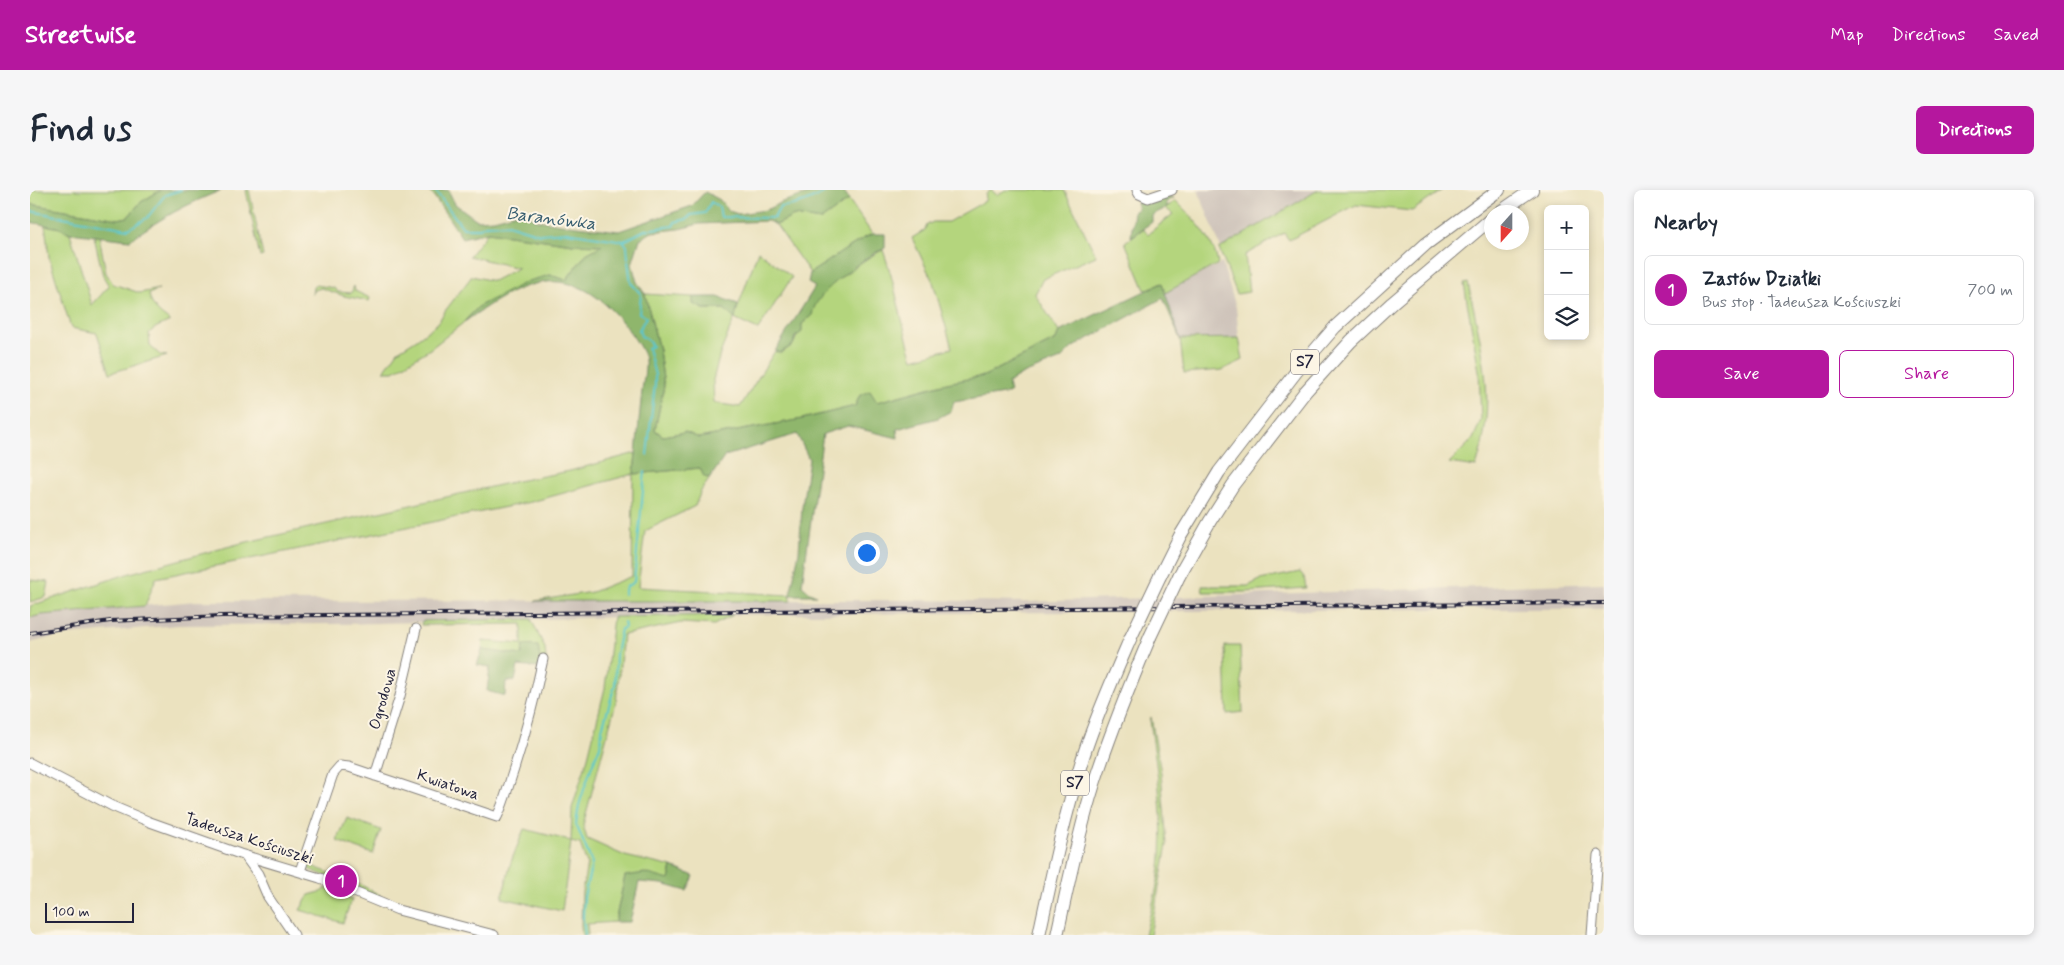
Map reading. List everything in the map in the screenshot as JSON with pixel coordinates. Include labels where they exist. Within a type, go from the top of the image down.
[{"type":"highway","name":"S7","points":[[1039,935],[1071,799],[1104,699],[1160,576],[1198,504],[1219,472],[1296,372],[1342,321],[1426,244],[1498,190]]},
{"type":"highway","points":[[1510,205],[1532,190]]},
{"type":"highway","name":"S7","points":[[1057,935],[1083,821],[1112,729],[1150,637],[1179,576],[1210,521],[1233,485],[1304,392],[1392,302],[1484,225]]},
{"type":"street","points":[[1137,190],[1139,194],[1148,198],[1172,190]]},
{"type":"street","name":"Ogrodowa","points":[[375,776],[400,696],[416,629]]},
{"type":"street","name":"Kwiatowa","points":[[300,871],[336,769],[340,766],[345,766],[497,817],[502,808],[527,728],[542,658]]},
{"type":"street","name":"Tadeusza Kościuszki","points":[[30,763],[125,812],[245,856],[300,871],[398,910],[494,935]]},
{"type":"street","points":[[1592,935],[1598,855]]},
{"type":"street","points":[[245,856],[258,874],[268,897],[294,935]]},
{"type":"street","points":[[258,874],[265,861]]},
{"type":"shaded area","points":[[1198,190],[1318,190],[1221,248]]},
{"type":"shaded area","points":[[1222,263],[1236,307],[1239,338],[1180,339],[1165,293]]},
{"type":"shaded area","points":[[1604,583],[1604,609],[700,615],[340,624],[178,625],[57,636],[30,643],[30,618],[41,615],[196,601],[912,600],[1026,602]]},
{"type":"green space","points":[[30,190],[161,190],[141,202],[128,217],[118,219],[30,204]]},
{"type":"green space","points":[[161,190],[222,190],[174,212],[130,240],[70,233],[60,228],[30,222],[30,204],[118,219],[128,217],[141,202]]},
{"type":"green space","points":[[246,190],[249,190],[263,256],[260,257]]},
{"type":"green space","points":[[426,190],[448,190],[455,204],[477,220],[494,219],[521,212],[537,220],[619,231],[692,206],[705,192],[720,200],[729,211],[738,214],[766,210],[782,202],[820,190],[847,190],[844,192],[849,200],[821,220],[794,216],[776,225],[768,221],[699,224],[679,229],[652,232],[640,239],[632,264],[637,282],[645,294],[659,350],[664,386],[655,430],[663,436],[685,432],[699,438],[802,419],[855,406],[860,395],[870,391],[877,402],[947,383],[984,376],[1056,340],[1059,332],[1162,283],[1180,339],[1163,298],[1073,347],[1061,359],[1023,374],[1008,383],[1010,393],[954,402],[951,411],[938,418],[897,429],[898,438],[848,426],[823,434],[802,585],[816,595],[790,595],[799,552],[802,507],[809,459],[797,434],[725,456],[710,478],[704,477],[700,468],[634,474],[645,372],[644,355],[617,316],[597,298],[578,287],[559,282],[540,283],[521,288],[502,297],[463,323],[479,306],[528,281],[550,275],[566,280],[586,254],[602,245],[573,244],[488,232],[462,238],[433,195]]},
{"type":"green space","points":[[991,190],[997,195],[1005,190],[1064,190],[1096,256],[1043,279],[1035,294],[1059,332],[1056,340],[984,376],[947,383],[877,402],[860,395],[855,406],[802,419],[699,438],[685,432],[663,436],[655,430],[664,386],[659,350],[645,294],[693,297],[694,304],[704,309],[724,309],[734,318],[758,251],[792,277],[758,330],[734,319],[720,354],[713,380],[714,403],[740,407],[775,351],[781,353],[793,345],[802,324],[812,315],[813,307],[824,292],[855,266],[883,250],[913,359],[952,348],[933,282],[912,238],[925,230],[927,225],[933,222],[948,222],[985,201],[986,194]]},
{"type":"green space","points":[[1318,190],[1443,190],[1412,211],[1356,205],[1289,240],[1284,233],[1245,255],[1249,292],[1237,294],[1219,249]]},
{"type":"green space","points":[[1167,196],[1174,198],[1166,202],[1168,207],[1152,215],[1152,222],[1131,237],[1134,211],[1138,209],[1136,202]]},
{"type":"green space","points":[[849,200],[872,234],[810,273],[776,225],[794,216],[821,220]]},
{"type":"green space","points":[[1176,201],[1208,238],[1218,264],[1165,293],[1162,283],[1145,290],[1125,242],[1143,229],[1148,234],[1173,214],[1165,208]]},
{"type":"green space","points":[[45,225],[60,228],[70,233],[92,305],[109,286],[103,276],[94,236],[99,236],[106,273],[113,284],[140,293],[159,289],[149,294],[150,299],[156,310],[170,321],[149,333],[150,346],[160,355],[167,356],[110,373],[97,333],[71,328],[49,257]]},
{"type":"green space","points":[[488,232],[573,244],[603,245],[586,254],[566,280],[550,275],[479,306],[463,323],[430,349],[394,371],[384,371],[398,351],[438,323],[472,276],[493,281],[518,268],[469,256]]},
{"type":"green space","points":[[872,234],[885,234],[885,248],[871,255],[836,281],[820,298],[812,315],[802,324],[802,332],[795,337],[793,345],[780,353],[775,351],[815,287],[808,283],[810,273]]},
{"type":"green space","points":[[1468,283],[1482,350],[1487,402],[1482,442],[1476,467],[1449,463],[1473,439],[1481,420],[1479,371],[1464,284]]},
{"type":"green space","points":[[316,285],[334,288],[338,292],[351,293],[354,286],[355,291],[370,298],[369,301],[344,296],[321,288],[315,290],[312,295],[313,287]]},
{"type":"green space","points":[[693,297],[718,297],[738,304],[735,319],[724,309],[704,309],[693,304]]},
{"type":"green space","points":[[1239,338],[1243,360],[1222,370],[1184,373],[1180,339]]},
{"type":"green space","points":[[636,453],[634,474],[701,468],[704,477],[710,478],[701,491],[695,506],[645,531],[638,587],[790,595],[791,601],[535,601],[592,592],[632,576],[633,474],[531,502],[156,578],[145,606],[41,615],[30,618],[30,606],[127,574],[238,544],[517,481],[570,471]]},
{"type":"green space","points":[[1300,572],[1304,577],[1306,588],[1246,592],[1203,592],[1202,586],[1248,586],[1260,580]]},
{"type":"green space","points":[[30,580],[49,582],[46,597],[30,602]]},
{"type":"green space","points":[[733,615],[714,625],[681,623],[623,635],[616,702],[583,825],[587,839],[625,856],[672,867],[669,881],[625,876],[615,922],[587,924],[588,935],[582,935],[582,892],[587,864],[580,844],[571,842],[562,911],[502,898],[511,862],[524,829],[571,841],[572,808],[588,757],[605,688],[613,617]]},
{"type":"green space","points":[[531,619],[545,648],[546,659],[482,650],[483,641],[522,644],[522,624],[421,625],[422,621]]},
{"type":"green space","points":[[523,645],[538,646],[540,658],[538,668],[518,666],[515,681],[506,681],[505,696],[487,691],[490,667],[477,665],[482,650],[522,655]]},
{"type":"green space","points":[[1225,646],[1240,646],[1243,712],[1227,714]]},
{"type":"green space","points":[[1151,717],[1161,773],[1167,845],[1150,935],[1145,935],[1159,875],[1162,838]]},
{"type":"green space","points":[[347,818],[381,830],[373,854],[337,841]]},
{"type":"green space","points":[[306,864],[361,885],[380,895],[379,897],[306,868]]},
{"type":"green space","points":[[672,867],[694,876],[687,891],[662,884],[639,882],[630,922],[615,922],[625,876],[645,873],[669,880]]},
{"type":"green space","points":[[325,888],[352,899],[343,923],[300,910],[309,895],[324,891]]},
{"type":"waterway","name":"Baranówka","points":[[30,211],[128,229],[147,218],[165,195],[181,190]]},
{"type":"waterway","name":"Baranówka","points":[[435,190],[463,228],[480,228],[485,225],[508,224],[540,234],[567,232],[624,241],[645,230],[673,226],[675,222],[687,219],[691,215],[705,213],[711,202],[719,207],[721,217],[774,218],[780,207],[806,202],[828,190]]},
{"type":"waterway","points":[[624,242],[627,246],[628,258]]},
{"type":"waterway","points":[[628,261],[631,283],[641,294],[639,313],[646,317],[639,330],[641,336],[647,339],[652,346],[648,348],[655,375],[647,455]]},
{"type":"waterway","points":[[624,594],[626,587],[634,582],[645,471]]},
{"type":"waterway","points":[[585,935],[583,918],[584,897],[592,863],[576,824],[579,805],[600,746],[602,729],[615,685],[616,654],[621,629],[625,627],[624,622]]},
{"type":"railway","points":[[30,633],[110,621],[221,616],[1604,603]]},
{"type":"place","name":"Zastów Działki","points":[[341,881]]}]
